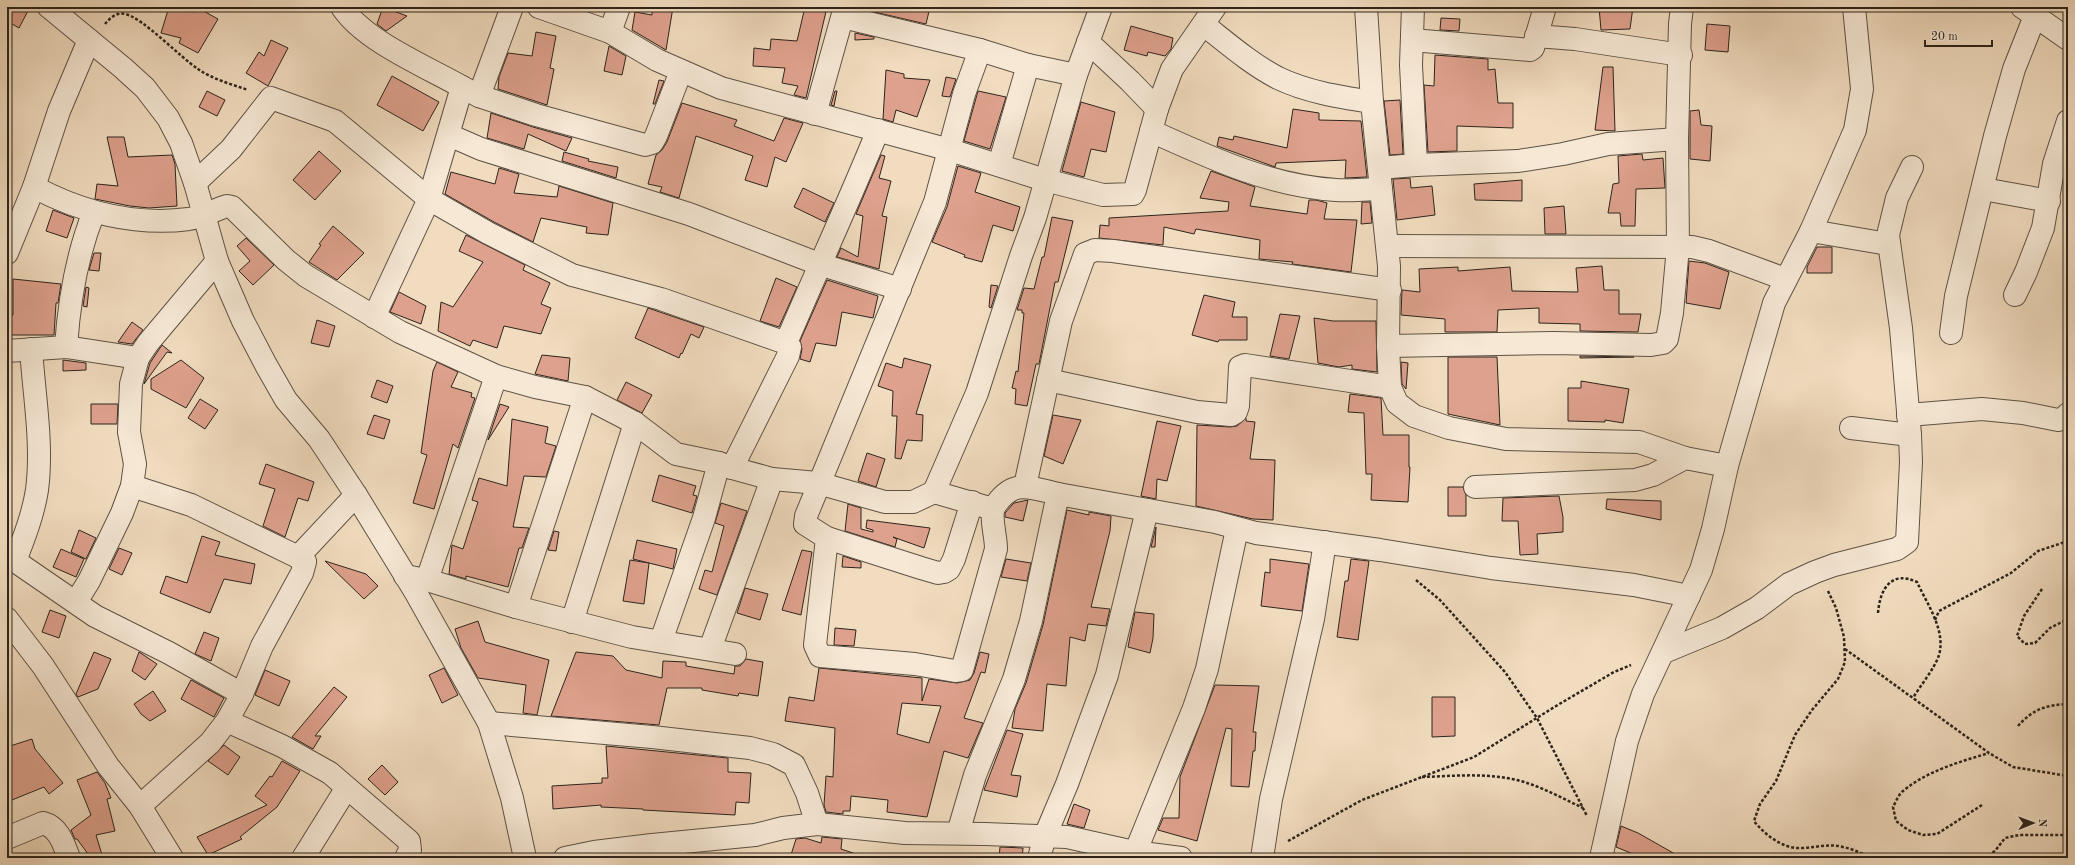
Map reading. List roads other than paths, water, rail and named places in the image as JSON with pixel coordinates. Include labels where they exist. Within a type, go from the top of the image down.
[{"type":"street","points":[[49,7],[90,40],[145,88],[168,118],[181,143],[196,183],[217,261],[243,321],[286,400],[319,439],[405,576],[489,723],[512,798],[525,858]]},
{"type":"street","points":[[342,7],[357,25],[386,45],[471,91],[536,115],[645,144],[652,143],[656,136],[681,71]]},
{"type":"street","points":[[374,316],[429,199],[449,136],[512,7]]},
{"type":"street","points":[[539,7],[610,32],[656,60],[721,88],[950,150],[1045,180],[1103,195],[1133,194],[1157,109],[1172,69],[1209,16],[1252,62],[1278,78],[1304,88],[1372,102]]},
{"type":"street","points":[[610,32],[618,7]]},
{"type":"street","points":[[934,492],[977,393],[1021,256],[1035,218],[1076,75],[1101,7]]},
{"type":"street","points":[[1366,7],[1372,102],[1388,246],[1390,290],[1388,346],[1390,387],[1397,403],[1407,412],[1429,423],[1506,439],[1639,442],[1685,458],[1727,466]]},
{"type":"street","points":[[1413,7],[1412,114],[1416,166]]},
{"type":"street","points":[[1412,40],[1526,50],[1533,48],[1545,7]]},
{"type":"street","points":[[1388,346],[1554,343],[1651,345],[1663,343],[1670,334],[1678,247],[1677,139],[1681,55],[1680,24],[1682,7]]},
{"type":"street","points":[[1608,855],[1627,740],[1643,694],[1664,652],[1700,570],[1713,529],[1727,466],[1774,303],[1811,231],[1855,130],[1862,89],[1854,7]]},
{"type":"street","points":[[815,114],[844,10],[1028,65],[1076,75]]},
{"type":"street","points":[[1951,333],[1956,296],[1983,188],[1994,136],[2029,11],[2068,39]]},
{"type":"street","points":[[1536,36],[1575,39],[1681,55]]},
{"type":"street","points":[[7,253],[34,187],[59,111],[90,40]]},
{"type":"street","points":[[1088,42],[1130,81],[1157,109]]},
{"type":"street","points":[[972,502],[954,559],[949,569],[944,572],[921,568],[827,538],[804,522],[818,483],[900,289],[934,202],[950,150],[964,94],[980,50]]},
{"type":"street","points":[[999,165],[1028,65]]},
{"type":"street","points":[[196,183],[231,149],[271,98],[316,113],[343,126],[429,199],[488,232],[572,275],[661,299],[786,343],[790,350],[788,356],[725,465],[704,518],[661,641]]},
{"type":"street","points":[[2015,295],[2026,272],[2043,228],[2054,164],[2068,121]]},
{"type":"street","points":[[786,343],[819,264],[853,192],[878,130]]},
{"type":"street","points":[[1152,131],[1212,159],[1278,181],[1297,186],[1338,191],[1380,179],[1416,166],[1518,161],[1563,154],[1608,144],[1677,139]]},
{"type":"street","points":[[449,136],[488,151],[689,214],[756,242],[819,264],[900,289]]},
{"type":"street","points":[[1664,652],[1722,628],[1757,608],[1789,584],[1815,572],[1834,565],[1897,549],[1907,542],[1911,462],[1909,425],[1901,328],[1888,244],[1892,211],[1901,187],[1912,167]]},
{"type":"street","points":[[34,187],[56,199],[114,217],[160,220],[189,219],[227,206],[232,207],[286,260],[306,276],[407,336],[496,376],[535,387],[585,397],[635,423],[676,454],[725,465],[772,479],[818,483],[885,502],[913,502],[934,492],[993,509]]},
{"type":"street","points":[[1983,188],[2048,201]]},
{"type":"street","points":[[66,347],[72,298],[86,232],[94,212]]},
{"type":"street","points":[[1811,231],[1888,244]]},
{"type":"street","points":[[1388,246],[1563,248],[1678,247],[1710,251],[1785,279]]},
{"type":"street","points":[[1025,486],[1061,321],[1085,254],[1089,251],[1113,250],[1390,290]]},
{"type":"street","points":[[76,602],[89,581],[122,514],[132,486],[135,464],[129,432],[129,410],[131,384],[138,358],[148,343],[217,261]]},
{"type":"street","points":[[7,351],[66,347],[138,358]]},
{"type":"street","points":[[31,349],[39,449],[37,491],[27,530],[11,557],[95,616],[169,653],[242,694]]},
{"type":"street","points":[[1048,380],[1197,412],[1231,415],[1236,412],[1238,406],[1240,367],[1244,365],[1390,387]]},
{"type":"street","points":[[427,580],[496,376]]},
{"type":"street","points":[[516,607],[585,397]]},
{"type":"street","points":[[1851,428],[1909,425],[1982,409],[2023,413],[2058,420],[2063,419],[2068,414]]},
{"type":"street","points":[[572,622],[635,423]]},
{"type":"street","points":[[1475,487],[1635,480],[1653,475],[1685,458]]},
{"type":"street","points":[[710,649],[772,479]]},
{"type":"street","points":[[132,486],[191,505],[298,557],[305,562],[305,568],[262,646],[242,694],[227,721],[210,743],[140,806]]},
{"type":"street","points":[[827,538],[814,645],[820,656],[915,664],[960,671],[965,666],[996,550],[996,539],[991,520],[993,509],[1000,497],[1014,489],[1025,486],[1058,494],[1215,522],[1237,529],[1287,538],[1325,542],[1491,568],[1634,585],[1689,596]]},
{"type":"street","points":[[958,833],[975,775],[1007,697],[1024,643],[1058,494]]},
{"type":"street","points":[[298,557],[356,496]]},
{"type":"street","points":[[1039,858],[1045,836],[1067,784],[1107,675],[1147,510]]},
{"type":"street","points":[[1134,855],[1194,708],[1207,669],[1237,529]]},
{"type":"street","points":[[1262,858],[1271,799],[1313,619],[1325,542]]},
{"type":"street","points":[[405,576],[427,580],[516,607],[632,638],[661,641],[735,654]]},
{"type":"street","points":[[7,620],[43,666],[108,766],[140,806],[172,858]]},
{"type":"street","points":[[227,721],[310,761],[330,773],[346,789],[409,841],[410,850],[406,858]]},
{"type":"street","points":[[489,723],[652,737],[750,748],[773,754],[794,765],[806,788],[816,824]]},
{"type":"street","points":[[303,858],[346,789]]},
{"type":"street","points":[[9,832],[43,823],[47,824],[60,837],[69,858]]},
{"type":"street","points":[[565,858],[594,852],[755,835],[783,828],[816,824],[905,833],[958,833],[1067,837],[1134,855],[1181,858]]}]
